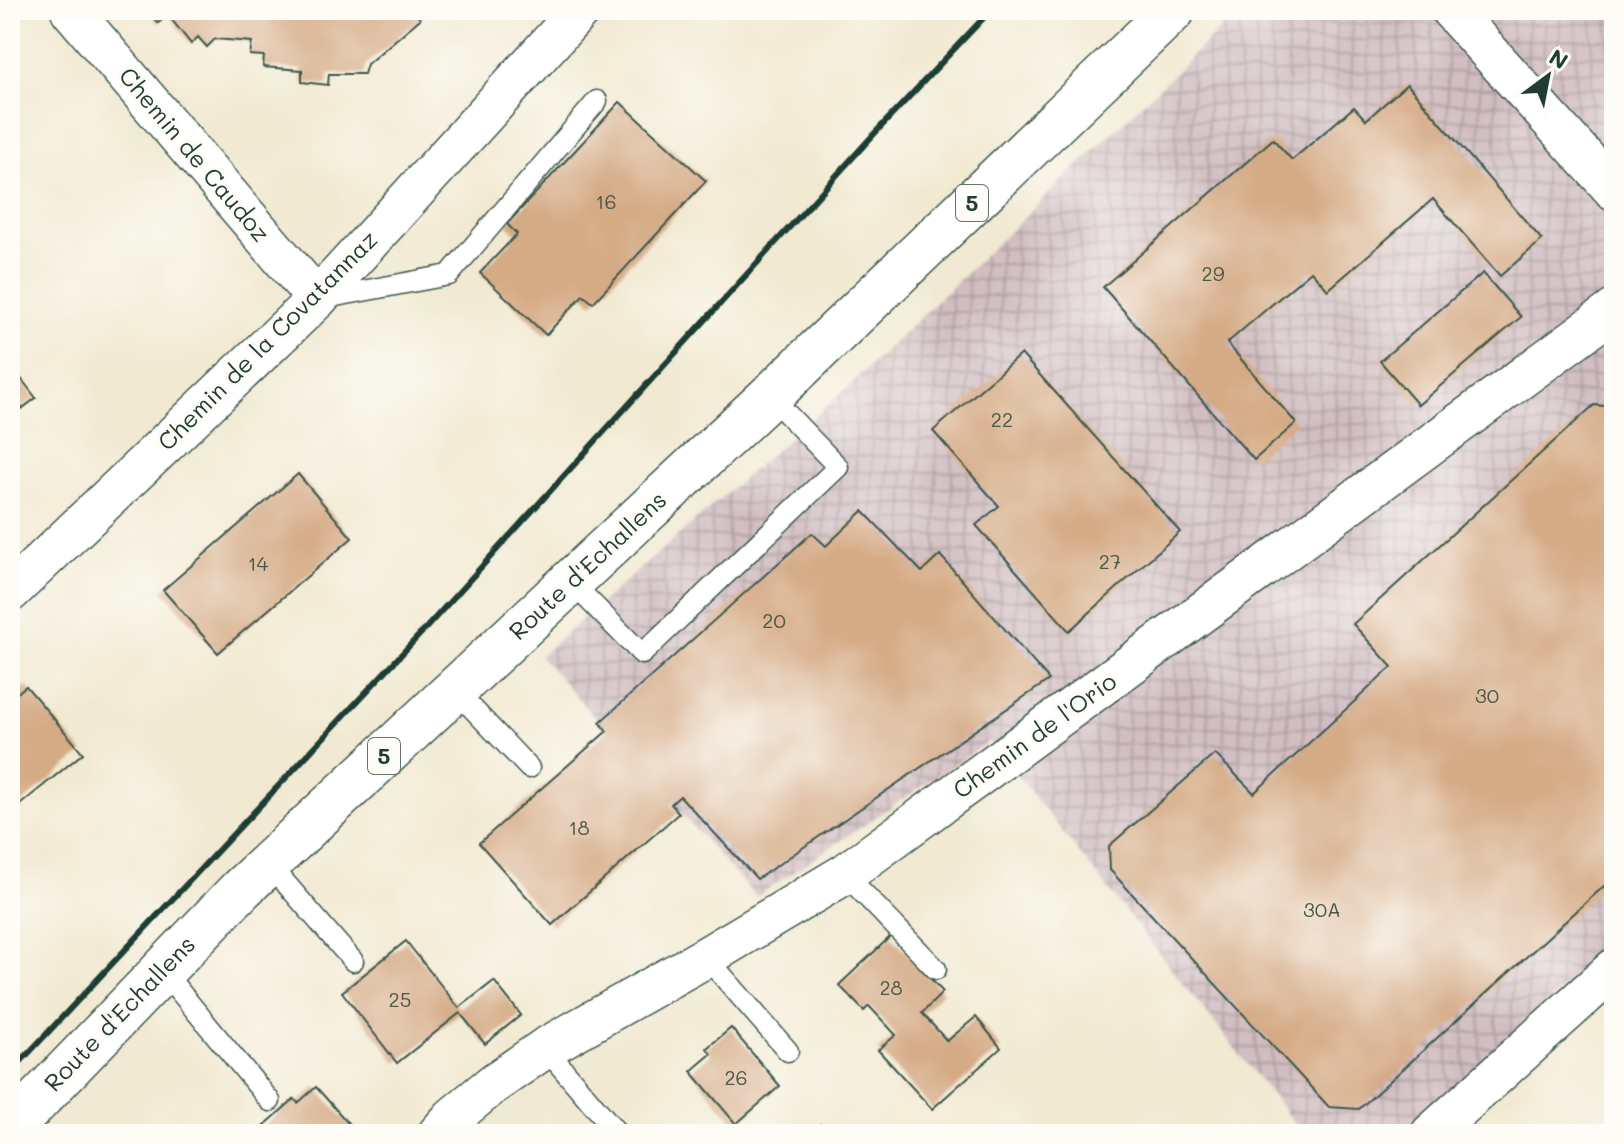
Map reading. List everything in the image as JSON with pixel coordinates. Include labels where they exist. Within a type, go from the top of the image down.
[{"type":"main road","name":"Route d'Echallens","points":[[10,1129],[162,970],[269,864],[770,396],[1173,10]]},
{"type":"street","name":"Chemin de Caudoz","points":[[71,10],[317,299]]},
{"type":"street","name":"Chemin de la Covatannaz","points":[[10,592],[317,299],[580,10]]},
{"type":"street","points":[[1451,10],[1614,190]]},
{"type":"street","name":"Chemin de l'Orio","points":[[438,1134],[453,1117],[493,1084],[545,1048],[845,874],[1614,310]]},
{"type":"street","points":[[1431,1134],[1614,969]]},
{"type":"lane","points":[[317,299],[449,275],[597,101]]},
{"type":"lane","points":[[571,582],[642,654],[838,467],[770,396]]},
{"type":"lane","points":[[455,690],[529,768]]},
{"type":"lane","points":[[269,864],[353,961]]},
{"type":"lane","points":[[845,874],[936,969]]},
{"type":"lane","points":[[706,957],[788,1051]]},
{"type":"lane","points":[[162,970],[270,1101]]},
{"type":"lane","points":[[545,1048],[618,1134]]},
{"type":"shaded area","points":[[1240,10],[1614,10],[1614,943],[1401,1134],[1303,1134],[990,741],[756,897],[540,656],[839,395]]},
{"type":"building","points":[[148,10],[413,10],[420,19],[367,64],[364,74],[329,74],[328,85],[302,82],[302,70],[263,67],[264,56],[250,55],[252,42],[215,39],[207,47],[198,37],[191,44],[168,15],[158,23]]},
{"type":"building","points":[[1407,84],[1542,240],[1500,276],[1433,199],[1328,290],[1311,271],[1227,343],[1296,423],[1254,460],[1103,287],[1273,139],[1292,160],[1354,107],[1366,120]]},
{"type":"building","points":[[620,102],[706,181],[593,303],[583,295],[546,335],[480,273],[517,234],[507,224]]},
{"type":"building","points":[[1483,273],[1521,317],[1418,405],[1380,361]]},
{"type":"building","points":[[1021,354],[1180,532],[1069,631],[976,525],[999,506],[933,431]]},
{"type":"building","points":[[10,364],[36,398],[10,418]]},
{"type":"building","points":[[1594,405],[1614,407],[1614,877],[1359,1109],[1329,1107],[1110,870],[1109,846],[1215,754],[1254,793],[1330,724],[1392,667],[1353,624]]},
{"type":"building","points":[[298,474],[352,538],[218,653],[163,590]]},
{"type":"building","points":[[863,511],[922,572],[940,555],[1049,680],[757,879],[680,796],[671,804],[679,813],[552,925],[479,843],[607,731],[600,722],[812,533],[826,546]]},
{"type":"building","points":[[26,686],[83,753],[10,813],[10,699]]},
{"type":"building","points":[[891,936],[943,992],[922,1013],[947,1041],[976,1017],[1001,1048],[932,1109],[878,1050],[896,1035],[869,1006],[864,1011],[839,985]]},
{"type":"building","points":[[406,941],[459,1008],[494,981],[521,1015],[485,1044],[460,1013],[397,1063],[342,992]]},
{"type":"building","points":[[731,1028],[780,1086],[736,1124],[691,1071],[711,1054],[707,1048]]},
{"type":"building","points":[[316,1087],[355,1131],[352,1134],[255,1134],[294,1099],[298,1103]]},
{"type":"building","points":[[820,1124],[829,1134],[809,1134]]},
{"type":"railway","points":[[10,1073],[425,629],[875,133],[991,10]]}]
